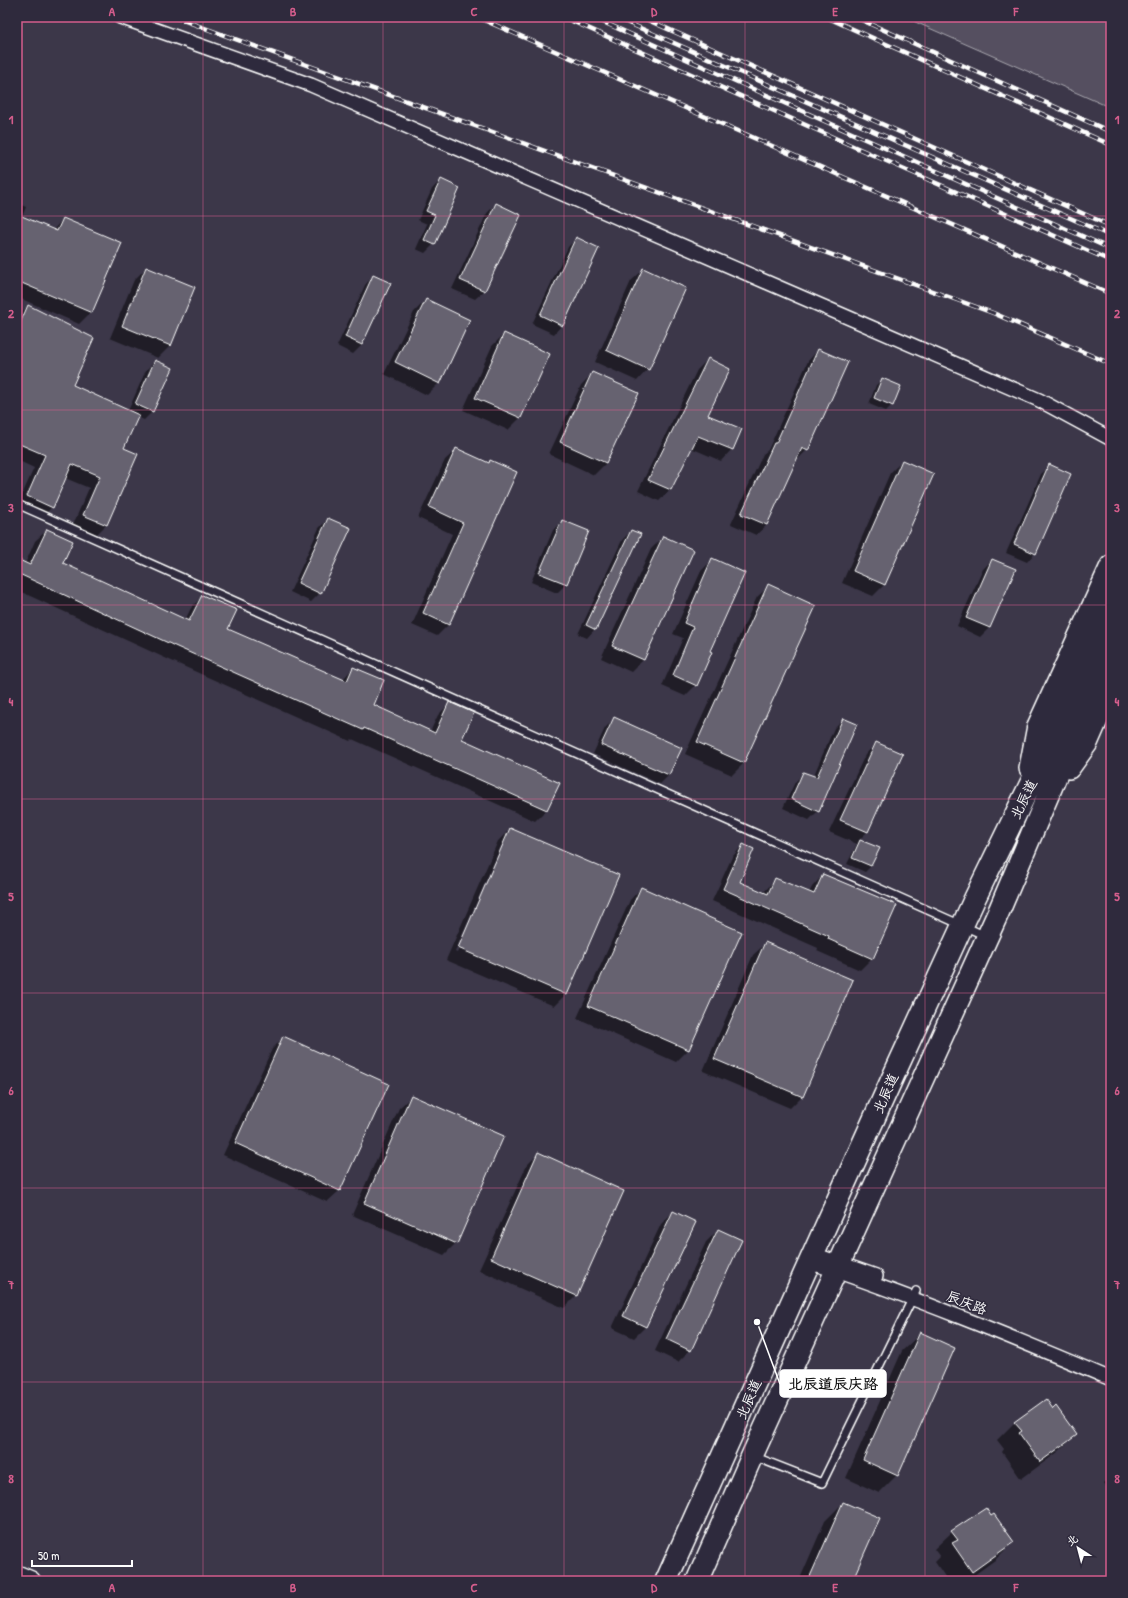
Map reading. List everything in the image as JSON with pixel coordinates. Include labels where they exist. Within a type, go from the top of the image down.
[{"type":"main road","points":[[1024,796],[1038,726],[1111,566]]},
{"type":"main road","name":"北辰道","points":[[666,1581],[962,925],[1060,723],[1111,608]]},
{"type":"main road","name":"北辰道","points":[[697,1581],[752,1456],[988,937],[1111,652]]},
{"type":"main road","points":[[1044,805],[1087,743],[1111,688]]},
{"type":"main road","points":[[17,1575],[31,1581]]},
{"type":"street","points":[[120,17],[318,88],[1039,400],[1111,439]]},
{"type":"street","name":"辰庆路","points":[[811,1258],[1014,1328],[1111,1371]]},
{"type":"street","name":"辰庆路","points":[[914,1294],[1111,1379]]},
{"type":"lane","points":[[17,504],[988,937]]},
{"type":"lane","points":[[752,1456],[822,1483],[914,1294]]},
{"type":"shaded area","points":[[904,17],[1111,17],[1111,103],[1109,107]]},
{"type":"building","points":[[441,179],[460,188],[435,245],[424,240],[435,215],[426,211]]},
{"type":"building","points":[[496,203],[521,215],[485,291],[460,280]]},
{"type":"building","points":[[17,214],[57,231],[63,218],[122,243],[92,313],[17,281]]},
{"type":"building","points":[[576,237],[599,248],[563,326],[540,315]]},
{"type":"building","points":[[146,267],[195,287],[171,346],[122,326]]},
{"type":"building","points":[[643,268],[686,288],[649,370],[606,350]]},
{"type":"building","points":[[373,275],[391,283],[362,345],[345,337]]},
{"type":"building","points":[[426,299],[470,320],[440,384],[395,362]]},
{"type":"building","points":[[28,305],[94,338],[73,385],[139,415],[124,448],[138,454],[107,525],[83,515],[100,476],[72,464],[53,508],[27,496],[45,455],[17,443],[17,330]]},
{"type":"building","points":[[504,333],[550,354],[521,418],[475,398]]},
{"type":"building","points":[[818,349],[848,362],[808,451],[802,448],[767,525],[741,514],[774,443],[776,443]]},
{"type":"building","points":[[708,358],[730,369],[708,415],[742,429],[733,450],[698,436],[671,490],[648,480]]},
{"type":"building","points":[[155,360],[173,368],[153,412],[135,404]]},
{"type":"building","points":[[592,372],[639,393],[606,463],[560,442]]},
{"type":"building","points":[[882,378],[901,386],[893,406],[874,398]]},
{"type":"building","points":[[456,448],[489,463],[490,460],[517,472],[449,625],[423,613],[463,523],[429,507]]},
{"type":"building","points":[[902,460],[934,474],[885,585],[853,571]]},
{"type":"building","points":[[1049,464],[1071,474],[1036,554],[1014,544]]},
{"type":"building","points":[[328,518],[351,528],[321,594],[298,583]]},
{"type":"building","points":[[562,520],[589,531],[567,584],[539,573]]},
{"type":"building","points":[[47,529],[73,541],[63,563],[189,621],[202,595],[237,610],[228,629],[347,681],[353,667],[384,680],[374,705],[435,733],[449,702],[474,713],[462,739],[560,783],[547,810],[364,728],[363,730],[177,647],[17,573],[17,559],[30,565]]},
{"type":"building","points":[[631,530],[641,534],[596,630],[586,625]]},
{"type":"building","points":[[663,536],[694,550],[644,660],[612,646]]},
{"type":"building","points":[[712,558],[745,573],[710,651],[712,652],[697,686],[673,675],[693,627],[684,623]]},
{"type":"building","points":[[992,559],[1016,569],[990,628],[966,618]]},
{"type":"building","points":[[768,584],[816,606],[744,763],[697,742]]},
{"type":"building","points":[[614,717],[682,748],[669,775],[601,745]]},
{"type":"building","points":[[843,718],[857,724],[819,812],[791,799],[803,772],[817,777]]},
{"type":"building","points":[[876,742],[903,754],[868,832],[840,820]]},
{"type":"building","points":[[510,828],[619,875],[567,995],[458,948]]},
{"type":"building","points":[[860,840],[880,848],[871,866],[852,858]]},
{"type":"building","points":[[743,844],[754,849],[740,882],[768,894],[775,878],[814,894],[823,874],[897,905],[873,959],[828,939],[829,936],[723,889]]},
{"type":"building","points":[[641,887],[742,932],[689,1050],[588,1006]]},
{"type":"building","points":[[765,942],[853,980],[803,1097],[714,1059]]},
{"type":"building","points":[[283,1036],[389,1084],[340,1191],[235,1143]]},
{"type":"building","points":[[411,1095],[504,1136],[457,1244],[364,1203]]},
{"type":"building","points":[[538,1152],[624,1191],[577,1296],[491,1258]]},
{"type":"building","points":[[673,1211],[696,1222],[646,1327],[623,1316]]},
{"type":"building","points":[[718,1229],[742,1240],[691,1351],[666,1339]]},
{"type":"building","points":[[920,1332],[955,1348],[898,1476],[863,1460]]},
{"type":"building","points":[[1046,1399],[1053,1409],[1056,1406],[1077,1435],[1040,1462],[1019,1433],[1022,1431],[1014,1422]]},
{"type":"building","points":[[843,1502],[880,1518],[852,1581],[808,1581]]},
{"type":"building","points":[[986,1508],[991,1516],[994,1514],[1014,1542],[972,1572],[952,1543],[958,1540],[951,1531]]},
{"type":"railway","points":[[174,17],[993,313],[1111,364]]},
{"type":"railway","points":[[477,17],[1111,294]]},
{"type":"railway","points":[[563,17],[1111,261]]},
{"type":"railway","points":[[592,17],[1111,249]]},
{"type":"railway","points":[[615,17],[1111,236]]},
{"type":"railway","points":[[641,17],[1111,226]]},
{"type":"railway","points":[[826,17],[1111,145]]},
{"type":"railway","points":[[855,17],[1111,132]]},
{"type":"place","name":"北辰道辰庆路","points":[[757,1322]]}]
